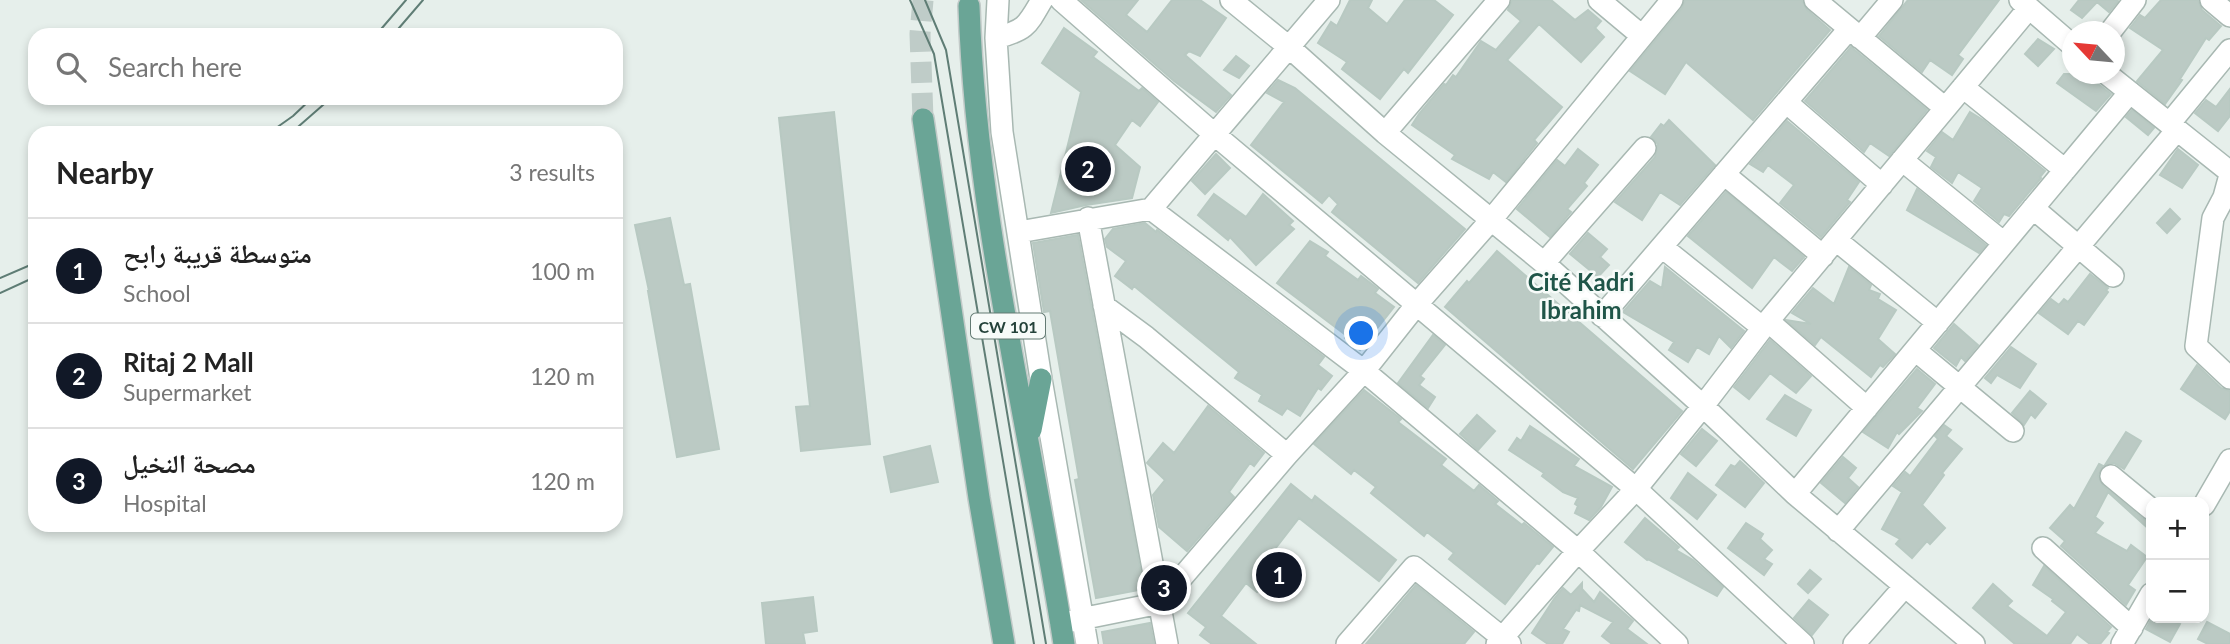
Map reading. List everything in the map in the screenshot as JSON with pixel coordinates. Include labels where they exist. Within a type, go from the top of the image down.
[{"type":"main road","name":"CW 101","points":[[969,6],[971,71],[993,243],[1063,634]]},
{"type":"main road","name":"CW 101","points":[[923,119],[977,485],[1004,644]]},
{"type":"main road","points":[[1029,443],[1041,379]]},
{"type":"street","points":[[998,0],[996,38],[1002,132],[1087,644]]},
{"type":"street","points":[[996,38],[1017,33],[1027,25],[1042,0]]},
{"type":"street","points":[[1061,0],[1214,134],[1636,489],[1803,644]]},
{"type":"street","points":[[1231,0],[1290,48],[1385,133],[1544,263],[1795,494],[1974,644]]},
{"type":"street","points":[[1019,232],[1151,209],[1329,0]]},
{"type":"street","points":[[1385,133],[1499,0]]},
{"type":"street","points":[[1599,0],[1642,36]]},
{"type":"street","points":[[1063,634],[1083,619],[1160,603],[1287,454],[1364,371],[1417,303],[1491,220],[1672,0]]},
{"type":"street","points":[[1815,0],[1945,108]]},
{"type":"street","points":[[1602,316],[1786,102],[1892,0]]},
{"type":"street","points":[[2119,21],[2135,0]]},
{"type":"street","points":[[2211,0],[2230,16]]},
{"type":"street","points":[[1347,644],[1414,567],[1503,642],[1578,551],[1636,489],[1703,407],[1765,325],[1963,87],[2024,4],[2062,36]]},
{"type":"street","points":[[1839,531],[2079,247],[2230,50]]},
{"type":"street","points":[[2120,84],[2230,173],[2224,197],[2213,219],[2196,345],[2230,378]]},
{"type":"street","points":[[1963,87],[2065,170]]},
{"type":"street","points":[[1795,494],[2130,92]]},
{"type":"street","points":[[1786,102],[1882,184]]},
{"type":"street","points":[[1544,263],[1645,148]]},
{"type":"street","points":[[1902,160],[2004,243]]},
{"type":"street","points":[[1724,174],[1938,323]]},
{"type":"street","points":[[2033,208],[2113,276]]},
{"type":"street","points":[[1151,209],[1364,371],[1578,551],[1676,644]]},
{"type":"street","points":[[1088,218],[1167,644]]},
{"type":"street","points":[[1662,247],[1765,325],[1867,408]]},
{"type":"street","points":[[1104,306],[1146,337],[1287,454]]},
{"type":"street","points":[[1915,350],[2013,431]]},
{"type":"street","points":[[2209,497],[2230,460]]},
{"type":"street","points":[[2111,476],[2146,505]]},
{"type":"street","points":[[2043,548],[2127,636],[2146,603]]},
{"type":"street","points":[[1854,644],[1905,586]]},
{"type":"building","points":[[1081,0],[1138,0],[1126,15],[1147,32],[1172,0],[1200,0],[1226,18],[1200,56],[1189,51],[1185,55],[1231,95],[1216,112],[1174,81]]},
{"type":"building","points":[[1350,0],[1372,0],[1368,8],[1387,24],[1405,0],[1434,0],[1453,15],[1408,73],[1404,69],[1380,99],[1342,69],[1347,62],[1318,43],[1331,22],[1337,26]]},
{"type":"building","points":[[1512,0],[1551,0],[1575,20],[1588,10],[1601,21],[1595,28],[1604,37],[1581,62],[1539,24],[1507,60],[1562,107],[1534,140],[1537,143],[1506,182],[1493,172],[1489,179],[1452,159],[1455,155],[1412,125],[1444,84],[1446,85],[1453,75],[1456,77],[1481,41],[1496,50],[1521,21],[1508,10]]},
{"type":"building","points":[[1685,0],[1802,0],[1807,10],[1830,30],[1753,120],[1686,62],[1665,94],[1630,71],[1682,8]]},
{"type":"building","points":[[1908,0],[1999,0],[1958,55],[1963,59],[1952,75],[1930,60],[1922,72],[1879,36]]},
{"type":"building","points":[[2079,0],[2118,1],[2109,12],[2097,2],[2082,18],[2071,10]]},
{"type":"building","points":[[2161,0],[2198,0],[2202,10],[2221,26],[2209,40],[2206,38],[2165,104],[2137,81],[2163,50],[2130,28],[2140,15],[2145,18]]},
{"type":"building","points":[[1064,28],[1097,52],[1093,57],[1139,91],[1142,88],[1158,102],[1140,126],[1132,120],[1115,145],[1140,167],[1132,198],[1051,213],[1081,92],[1042,63]]},
{"type":"building","points":[[2038,39],[2054,49],[2038,66],[2025,54]]},
{"type":"building","points":[[1851,47],[1927,110],[1889,156],[1870,143],[1864,152],[1805,101]]},
{"type":"building","points":[[1236,56],[1249,66],[1239,78],[1224,70]]},
{"type":"building","points":[[2062,77],[2062,84],[2098,84],[2111,94],[2096,111],[2057,83]]},
{"type":"building","points":[[1278,80],[1295,88],[1465,229],[1418,283],[1332,212],[1338,204],[1329,195],[1322,203],[1251,145],[1284,102],[1267,93]]},
{"type":"building","points":[[2230,89],[2230,116],[2218,131],[2195,113],[2206,100],[2216,107]]},
{"type":"building","points":[[2132,110],[2154,128],[2148,135],[2126,117]]},
{"type":"building","points":[[834,112],[870,444],[801,451],[796,407],[810,406],[779,118]]},
{"type":"building","points":[[1970,112],[2045,171],[2009,216],[2004,214],[1999,222],[1974,201],[1982,188],[1958,172],[1952,183],[1931,167],[1936,157],[1927,151],[1942,132],[1953,140]]},
{"type":"building","points":[[1669,120],[1715,165],[1680,205],[1660,192],[1642,220],[1615,202],[1655,157],[1658,144],[1651,137],[1661,124],[1664,126]]},
{"type":"building","points":[[1787,121],[1859,182],[1847,200],[1850,202],[1821,237],[1780,203],[1794,185],[1768,165],[1763,172],[1750,164]]},
{"type":"building","points":[[1578,149],[1598,165],[1584,183],[1587,186],[1567,209],[1571,212],[1550,237],[1517,209],[1557,160],[1565,166]]},
{"type":"building","points":[[2178,149],[2198,165],[2182,188],[2160,175]]},
{"type":"building","points":[[1216,154],[1230,168],[1205,194],[1192,181]]},
{"type":"building","points":[[1917,189],[1986,245],[1979,253],[1907,210]]},
{"type":"building","points":[[1726,192],[1804,257],[1792,271],[1774,257],[1752,288],[1688,236]]},
{"type":"building","points":[[1214,194],[1246,217],[1263,194],[1293,221],[1289,225],[1294,229],[1256,265],[1230,237],[1228,240],[1198,215]]},
{"type":"building","points":[[2170,209],[2180,219],[2167,233],[2157,223]]},
{"type":"building","points":[[670,218],[684,285],[690,284],[719,449],[677,457],[635,225]]},
{"type":"building","points":[[1145,223],[1324,357],[1318,365],[1332,376],[1321,390],[1318,388],[1300,416],[1287,408],[1282,415],[1259,401],[1262,395],[1235,378],[1239,372],[1134,286],[1132,289],[1115,276],[1126,261],[1107,247],[1105,239],[1113,229]]},
{"type":"building","points":[[1588,233],[1607,249],[1600,257],[1609,265],[1598,277],[1570,254]]},
{"type":"building","points":[[1078,235],[1144,589],[1096,598],[1050,311],[1044,312],[1033,243]]},
{"type":"building","points":[[1310,241],[1328,252],[1325,256],[1358,280],[1361,276],[1373,285],[1378,289],[1375,293],[1394,307],[1360,350],[1345,338],[1347,336],[1277,283]]},
{"type":"building","points":[[1497,251],[1682,411],[1633,469],[1445,307]]},
{"type":"building","points":[[1665,267],[1744,331],[1731,348],[1719,336],[1709,354],[1697,347],[1688,362],[1669,350],[1674,342],[1623,312],[1650,281],[1662,288]]},
{"type":"building","points":[[1849,267],[1871,285],[1869,290],[1880,294],[1878,299],[1896,310],[1878,339],[1895,354],[1883,367],[1880,365],[1871,377],[1821,337],[1815,345],[1786,320],[1811,324],[1792,313],[1813,288],[1834,304]]},
{"type":"building","points":[[2090,274],[2108,288],[2108,292],[2084,325],[2078,321],[2068,334],[2039,313],[2051,299],[2059,305],[2064,299],[2068,302]]},
{"type":"building","points":[[1954,324],[1978,345],[1965,361],[1961,357],[1956,366],[1934,348]]},
{"type":"building","points":[[1433,335],[1445,345],[1420,376],[1424,379],[1419,385],[1435,397],[1428,408],[1398,383]]},
{"type":"building","points":[[1770,340],[1811,376],[1796,393],[1770,373],[1749,399],[1734,387]]},
{"type":"building","points":[[2011,347],[2036,364],[2020,388],[1997,375],[1991,383],[1985,378]]},
{"type":"building","points":[[2197,365],[2221,388],[2230,391],[2230,411],[2225,419],[2181,389]]},
{"type":"building","points":[[1917,369],[1935,384],[1917,408],[1922,411],[1899,434],[1897,432],[1888,448],[1863,432]]},
{"type":"building","points":[[1364,390],[1401,419],[1398,422],[1446,459],[1441,465],[1474,491],[1479,485],[1498,501],[1495,504],[1553,547],[1505,604],[1449,559],[1454,553],[1427,532],[1424,536],[1371,493],[1376,487],[1354,470],[1351,474],[1314,444]]},
{"type":"building","points":[[2030,391],[2046,404],[2035,418],[2031,414],[2024,425],[2012,413]]},
{"type":"building","points":[[1785,395],[1811,410],[1796,436],[1767,419]]},
{"type":"building","points":[[1208,406],[1264,453],[1254,466],[1250,463],[1229,492],[1234,497],[1187,551],[1159,527],[1153,495],[1165,480],[1147,463],[1163,443],[1174,453]]},
{"type":"building","points":[[1477,415],[1495,431],[1478,450],[1460,434]]},
{"type":"building","points":[[1944,425],[1951,430],[1946,436],[1962,449],[1942,473],[1944,475],[1922,505],[1945,528],[1930,544],[1927,541],[1912,558],[1896,544],[1900,539],[1882,529],[1902,492],[1893,486],[1905,472],[1910,476],[1938,439],[1935,436]]},
{"type":"building","points":[[1530,426],[1579,459],[1574,466],[1612,487],[1601,507],[1589,520],[1575,513],[1578,498],[1563,492],[1542,476],[1544,473],[1509,450],[1517,438],[1521,441]]},
{"type":"building","points":[[1702,429],[1717,441],[1696,466],[1681,454]]},
{"type":"building","points":[[2126,432],[2141,441],[2124,469],[2114,463],[2105,465]]},
{"type":"building","points":[[930,446],[938,482],[891,492],[884,457]]},
{"type":"building","points":[[1843,457],[1856,468],[1848,478],[1858,487],[1845,503],[1821,483]]},
{"type":"building","points":[[1740,461],[1764,483],[1745,507],[1716,485],[1731,465],[1735,467]]},
{"type":"building","points":[[2099,464],[2103,466],[2098,475],[2103,486],[2146,520],[2146,526],[2108,492],[2095,517],[2103,523],[2095,533],[2127,551],[2131,545],[2146,556],[2128,585],[2135,590],[2126,605],[2061,546],[2065,541],[2050,528],[2070,505],[2074,509]]},
{"type":"building","points":[[1688,473],[1716,495],[1697,519],[1671,498]]},
{"type":"building","points":[[1291,484],[1312,501],[1315,496],[1396,560],[1379,581],[1299,518],[1275,549],[1285,557],[1257,592],[1246,583],[1221,616],[1256,644],[1212,644],[1200,635],[1206,627],[1188,613]]},
{"type":"building","points":[[1645,518],[1679,547],[1676,550],[1693,560],[1723,587],[1717,596],[1647,560],[1625,542]]},
{"type":"building","points":[[1746,523],[1763,534],[1760,539],[1772,550],[1764,559],[1772,564],[1764,575],[1728,548]]},
{"type":"building","points":[[2044,566],[2111,627],[2100,644],[2090,644],[2077,634],[2070,644],[2015,644],[1973,608],[1993,584],[2012,601],[2007,606],[2047,636],[2066,612],[2033,585]]},
{"type":"building","points":[[1810,570],[1821,579],[1808,593],[1798,584]]},
{"type":"building","points":[[1582,583],[1582,589],[1594,602],[1600,592],[1633,621],[1627,629],[1647,644],[1612,644],[1602,636],[1613,622],[1580,605],[1579,611],[1576,610],[1563,629],[1569,632],[1562,644],[1548,644],[1532,633],[1563,588],[1571,595]]},
{"type":"building","points":[[1416,585],[1474,632],[1464,644],[1366,644]]},
{"type":"building","points":[[813,597],[817,631],[803,633],[805,644],[766,644],[762,603]]},
{"type":"building","points":[[1809,600],[1828,615],[1812,635],[1794,618]]},
{"type":"building","points":[[1150,623],[1154,644],[1104,644],[1102,632]]},
{"type":"building","points":[[2149,623],[2180,624],[2170,642],[2146,629]]},
{"type":"building","points":[[2209,623],[2230,634],[2230,644],[2208,644],[2198,639]]},
{"type":"tunnel","points":[[923,0],[920,34],[923,119]]},
{"type":"tram line","points":[[382,28],[406,0]]},
{"type":"tram line","points":[[399,28],[423,0]]},
{"type":"tram line","points":[[910,0],[934,54],[1034,644]]},
{"type":"tram line","points":[[925,0],[946,50],[1046,644]]},
{"type":"tram line","points":[[279,126],[305,105]]},
{"type":"tram line","points":[[299,126],[323,105]]},
{"type":"tram line","points":[[0,278],[28,266]]},
{"type":"tram line","points":[[0,293],[28,280]]},
{"type":"place","name":"Ritaj 2 Mall","points":[[1088,169]]},
{"type":"place","name":"متوسطة قريبة رابح","points":[[1279,575]]},
{"type":"place","name":"مصحة النخيل","points":[[1164,588]]},
{"type":"district","name":"Cité Kadri Ibrahim","points":[[1581,295]]}]
